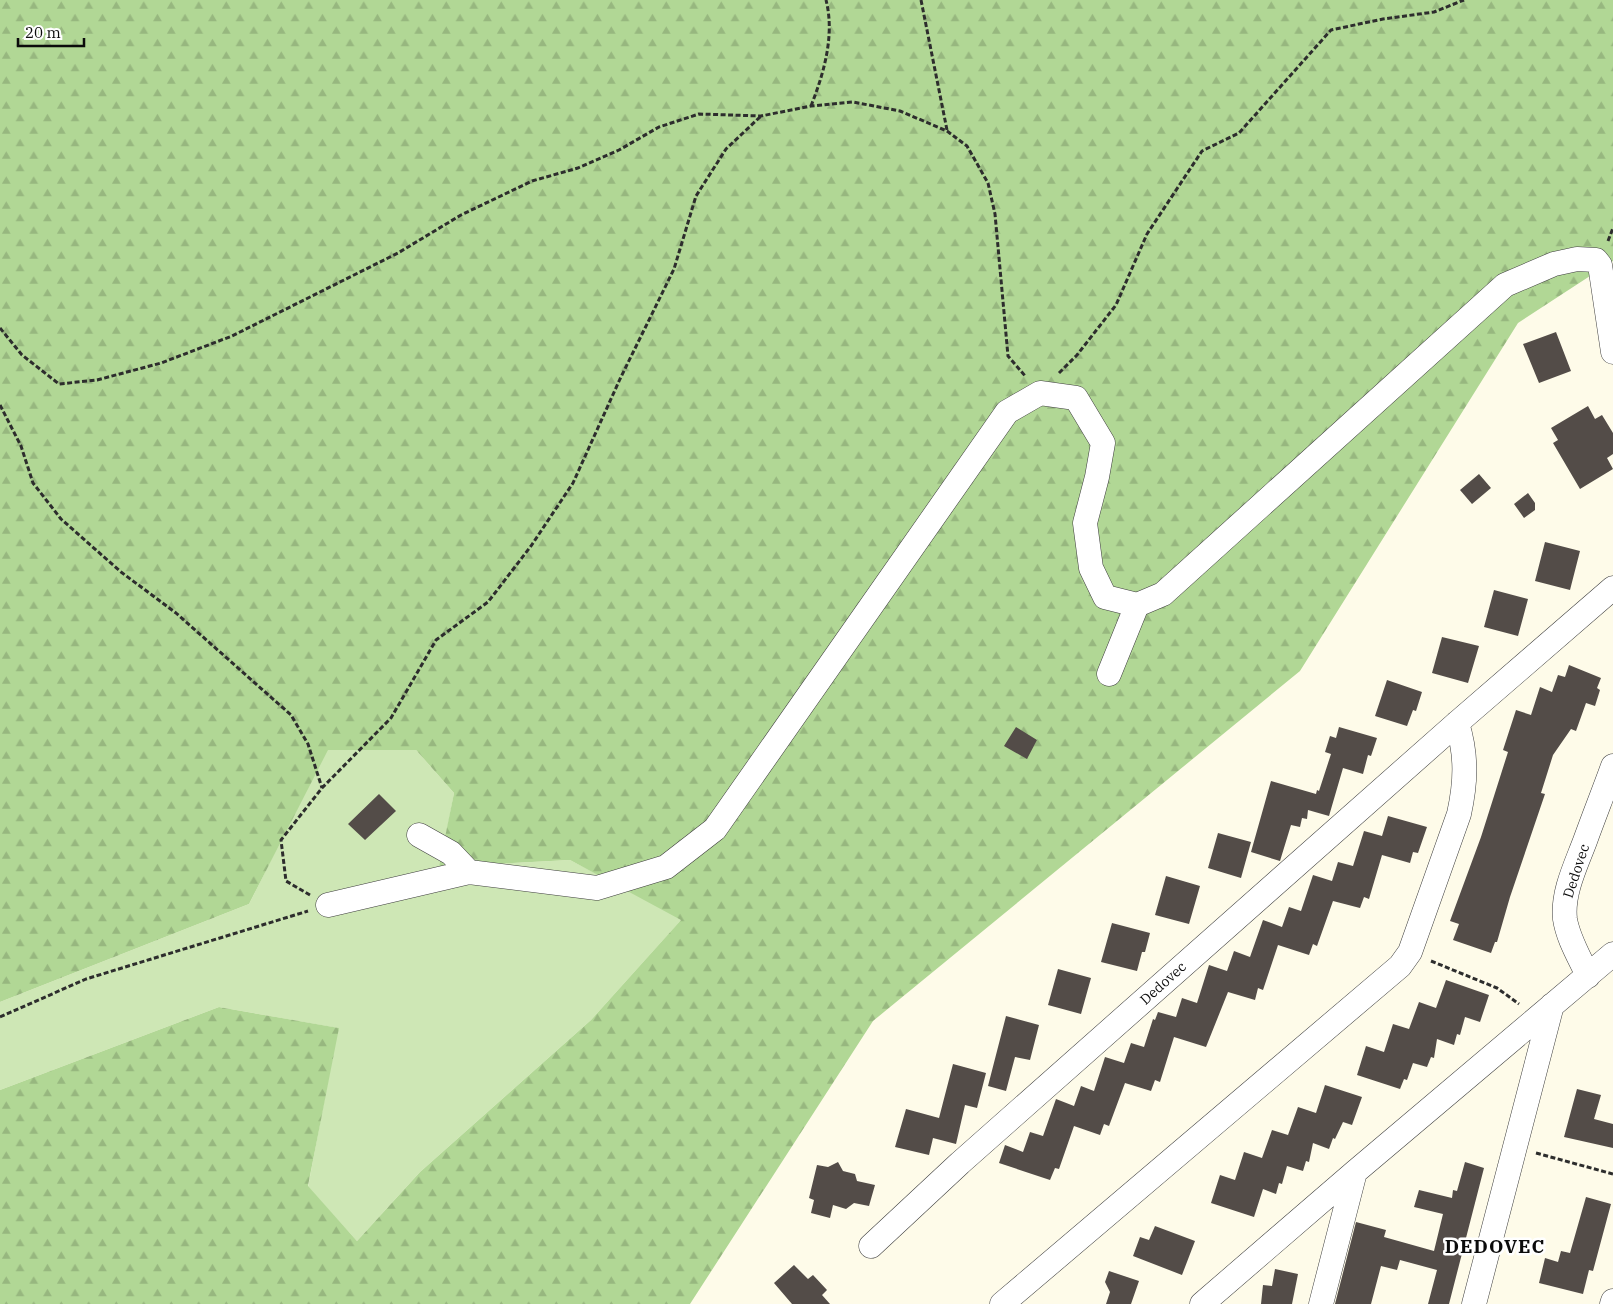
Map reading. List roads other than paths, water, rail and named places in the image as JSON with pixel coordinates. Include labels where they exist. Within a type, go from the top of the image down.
[{"type":"street","points":[[328,905],[469,872],[597,888],[666,867],[714,829],[1006,412],[1040,393],[1076,398],[1103,443],[1086,523],[1091,568],[1104,597],[1137,605],[1163,594],[1505,285],[1554,264],[1577,259],[1596,260],[1600,265],[1613,352]]},
{"type":"street","name":"Dedovec","points":[[871,1246],[960,1164],[1457,723],[1613,588]]},
{"type":"street","points":[[1109,674],[1137,605]]},
{"type":"street","points":[[1002,1304],[1400,966],[1410,952],[1459,814],[1462,800],[1464,744],[1457,723]]},
{"type":"street","name":"Dedovec","points":[[1588,976],[1571,939],[1564,907],[1576,864],[1613,766]]},
{"type":"street","points":[[419,835],[452,853],[469,872]]},
{"type":"street","points":[[1202,1304],[1613,954]]},
{"type":"street","points":[[1474,1304],[1515,1147],[1545,1011]]},
{"type":"street","points":[[1321,1304],[1355,1172]]},
{"type":"district","name":"DEDOVEC","points":[[1495,1246]]}]
